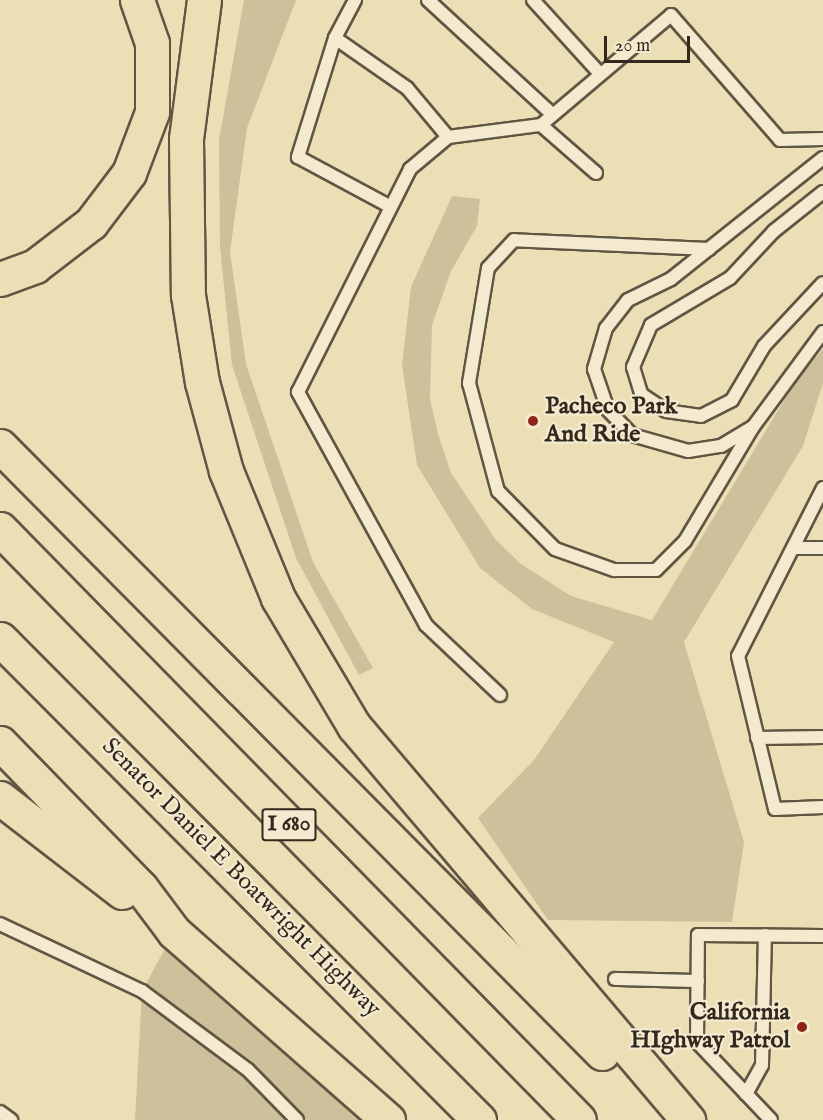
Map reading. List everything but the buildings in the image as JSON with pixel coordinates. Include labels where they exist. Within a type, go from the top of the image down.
[{"type":"highway","points":[[0,279],[35,266],[91,223],[129,172],[153,112],[152,44],[136,0]]},
{"type":"highway","points":[[204,0],[186,140],[188,295],[202,382],[226,471],[274,588],[354,726],[652,1084],[688,1120]]},
{"type":"highway","points":[[0,446],[606,1058],[652,1084]]},
{"type":"highway","name":"I 680","points":[[0,529],[579,1120]]},
{"type":"highway","name":"Senator Daniel E Boatwright Highway","points":[[0,639],[479,1120]]},
{"type":"highway","points":[[0,743],[141,888],[174,932]]},
{"type":"highway","points":[[0,798],[174,932],[388,1120]]},
{"type":"lane","points":[[356,0],[335,38],[298,158],[389,206]]},
{"type":"lane","points":[[428,0],[552,114]]},
{"type":"lane","points":[[532,0],[600,74]]},
{"type":"lane","points":[[500,694],[426,625],[298,392],[389,206],[410,169],[448,137],[540,125],[671,15],[780,140],[823,139]]},
{"type":"lane","points":[[335,38],[406,88],[448,137]]},
{"type":"lane","points":[[540,125],[596,173]]},
{"type":"lane","points":[[753,427],[721,446],[688,451],[658,446],[632,435],[608,410],[594,369],[606,328],[628,300],[671,279],[823,159]]},
{"type":"lane","points":[[823,192],[774,231],[730,279],[651,325],[633,367],[641,394],[666,411],[701,416],[732,400],[764,346],[823,283]]},
{"type":"lane","points":[[709,249],[514,240],[488,268],[469,382],[498,491],[555,549],[614,570],[656,570],[685,541],[753,427],[823,332]]},
{"type":"lane","points":[[823,488],[738,656],[775,808],[823,807]]},
{"type":"lane","points":[[793,548],[823,548]]},
{"type":"lane","points":[[757,738],[823,737]]},
{"type":"lane","points":[[0,924],[151,997],[248,1070],[297,1120]]},
{"type":"lane","points":[[771,1120],[697,1042],[698,935],[823,936]]},
{"type":"lane","points":[[746,1094],[762,1065],[765,935]]},
{"type":"lane","points":[[615,979],[698,981]]},
{"type":"lane","points":[[0,1112],[11,1120]]},
{"type":"shaded area","points":[[244,0],[296,0],[247,128],[230,252],[246,364],[313,562],[373,668],[359,675],[296,558],[232,365],[220,247],[219,140]]},
{"type":"shaded area","points":[[452,196],[480,199],[477,226],[451,271],[432,325],[430,399],[438,434],[451,473],[496,540],[521,564],[571,596],[652,620],[795,382],[823,349],[823,383],[803,446],[684,642],[744,842],[732,922],[548,920],[478,818],[534,760],[614,642],[532,609],[480,568],[417,465],[402,365],[411,287]]},
{"type":"shaded area","points":[[174,932],[388,1120],[135,1120],[142,991]]},
{"type":"place","name":"Pacheco Park And Ride","points":[[533,421]]},
{"type":"place","name":"California HIghway Patrol","points":[[802,1027]]}]
